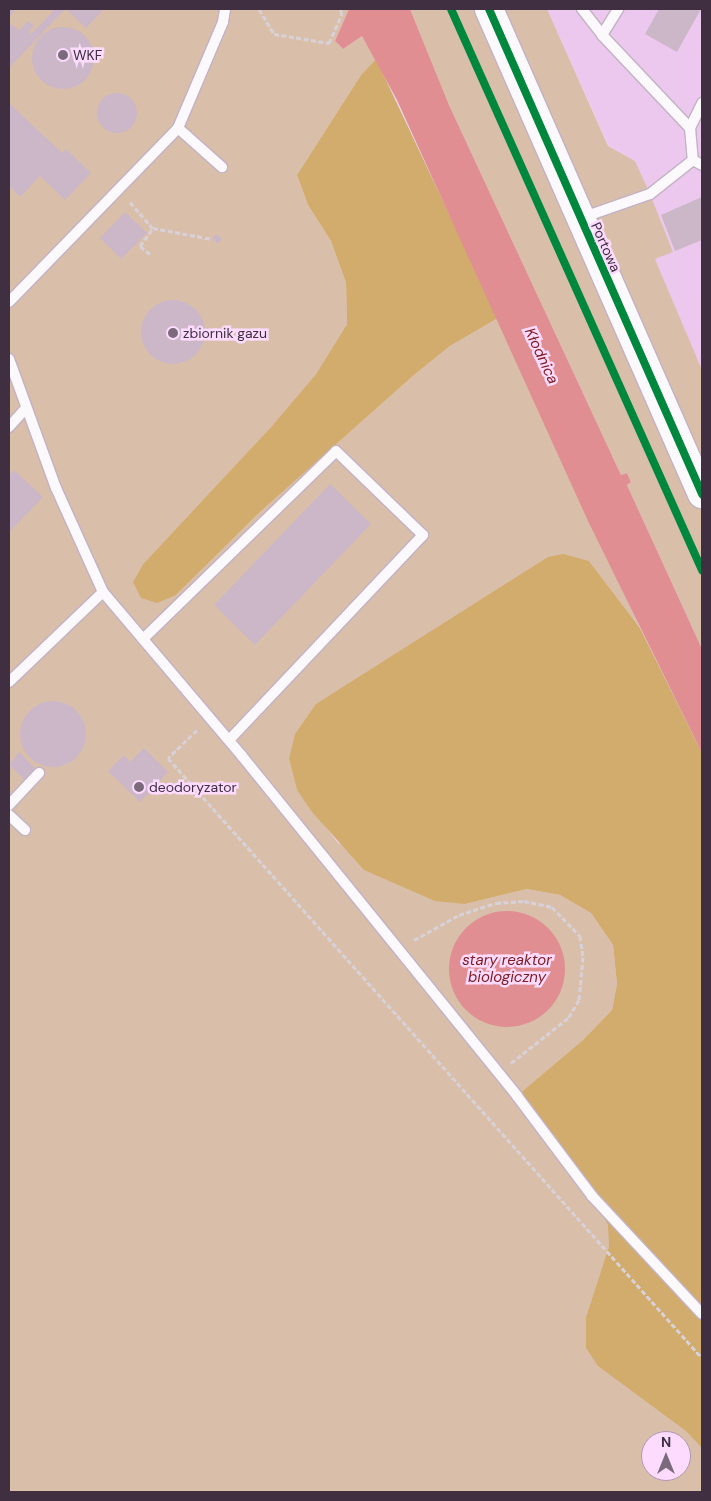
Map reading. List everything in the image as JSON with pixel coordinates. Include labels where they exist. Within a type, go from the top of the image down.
[{"type":"street","name":"Portowa","points":[[489,9],[702,491]]},
{"type":"lane","points":[[9,302],[178,128],[223,22],[225,9]]},
{"type":"lane","points":[[580,218],[650,194],[698,163],[690,128],[602,35],[582,9]]},
{"type":"lane","points":[[602,35],[618,9]]},
{"type":"lane","points":[[690,128],[702,103]]},
{"type":"lane","points":[[178,128],[222,167]]},
{"type":"lane","points":[[9,358],[56,488],[103,592],[229,740],[498,1073],[592,1196],[702,1314]]},
{"type":"lane","points":[[9,427],[26,408]]},
{"type":"lane","points":[[143,639],[336,451],[422,535],[229,740]]},
{"type":"lane","points":[[9,682],[103,592]]},
{"type":"lane","points":[[9,805],[39,773]]},
{"type":"lane","points":[[9,815],[25,830]]},
{"type":"path","points":[[259,9],[274,34],[329,44],[342,14],[340,9]]},
{"type":"path","points":[[116,190],[153,228],[212,239]]},
{"type":"path","points":[[150,254],[140,246],[153,228]]},
{"type":"path","points":[[210,717],[168,758],[702,1358]]},
{"type":"path","points":[[399,950],[427,931],[458,915],[496,903],[524,900],[552,907],[568,921],[580,936],[583,957],[580,1000],[568,1018],[498,1073]]},
{"type":"shaded area","points":[[9,9],[349,9],[335,41],[343,49],[362,36],[376,59],[361,75],[297,175],[308,205],[331,241],[346,283],[347,324],[316,374],[271,427],[144,563],[176,595],[260,512],[414,375],[450,346],[498,318],[640,628],[589,561],[289,759],[297,790],[338,843],[465,904],[527,889],[560,895],[591,913],[613,945],[617,984],[612,1010],[582,1041],[592,1196],[609,1225],[609,1246],[586,1317],[687,1431],[641,1431],[641,1481],[691,1481],[691,1436],[702,1448],[702,1492],[9,1492]]},
{"type":"shaded area","points":[[410,9],[547,9],[608,146],[635,161],[673,252],[655,259],[702,370],[702,649],[627,485],[631,482],[627,473],[621,475],[449,105]]},
{"type":"shaded area","points":[[547,9],[702,9],[702,370],[655,259],[673,252],[635,161],[609,146]]},
{"type":"shaded area","points":[[376,59],[498,318],[450,346],[414,375],[260,512],[176,595],[157,603],[141,598],[133,582],[144,563],[271,427],[316,374],[347,324],[346,283],[331,241],[308,205],[297,175],[361,75]]},
{"type":"shaded area","points":[[563,554],[589,561],[640,628],[702,753],[702,1448],[691,1436],[691,1431],[686,1431],[598,1366],[586,1348],[586,1317],[609,1246],[608,1225],[592,1196],[517,1096],[582,1041],[612,1010],[617,984],[613,945],[591,913],[560,895],[527,889],[465,904],[435,901],[364,870],[312,812],[297,790],[289,759],[295,734],[316,704],[548,557]]},
{"type":"water","name":"Kłodnica","points":[[349,9],[410,9],[449,105],[621,475],[627,473],[631,482],[627,485],[702,649],[702,753],[588,521],[397,100],[362,36],[343,49],[335,41]]},
{"type":"water","name":"stary reaktor biologiczny","points":[[507,911],[529,915],[548,928],[561,947],[565,969],[561,991],[548,1010],[529,1023],[507,1027],[485,1023],[466,1010],[453,991],[449,969],[453,947],[466,928],[485,915]]},
{"type":"building","points":[[9,9],[16,9],[9,18]]},
{"type":"building","points":[[55,9],[65,9],[9,68],[9,23],[19,30],[28,21],[34,26],[29,31],[31,34]]},
{"type":"building","points":[[66,9],[101,9],[103,10],[86,28]]},
{"type":"building","points":[[659,9],[701,9],[677,52],[645,34]]},
{"type":"building","name":"WKF","points":[[57,27],[69,27],[85,36],[92,46],[94,58],[92,70],[85,80],[69,89],[57,89],[46,84],[37,75],[32,64],[32,52],[37,41],[46,32]]},
{"type":"building","points":[[121,93],[128,96],[134,102],[137,113],[136,121],[128,130],[121,133],[113,133],[106,130],[98,121],[97,109],[100,102],[109,94]]},
{"type":"building","points":[[9,103],[62,153],[66,149],[91,173],[65,200],[40,176],[20,197],[9,186]]},
{"type":"building","points":[[702,197],[702,240],[675,251],[661,215]]},
{"type":"building","points":[[125,212],[147,233],[121,259],[100,238]]},
{"type":"building","points":[[216,234],[222,239],[218,244],[212,239]]},
{"type":"building","name":"zbiornik gazu","points":[[173,300],[191,306],[199,314],[205,332],[199,350],[191,358],[173,364],[155,358],[147,350],[141,332],[147,314],[155,306]]},
{"type":"building","points":[[14,470],[43,497],[9,532],[9,476]]},
{"type":"building","points":[[330,484],[371,524],[255,645],[214,605]]},
{"type":"building","points":[[53,701],[65,704],[76,711],[83,722],[86,734],[83,746],[76,757],[65,764],[53,767],[41,764],[30,757],[23,746],[20,734],[23,722],[30,711],[41,704]]},
{"type":"building","name":"deodoryzator","points":[[144,748],[168,772],[140,802],[108,771],[124,755],[130,762]]},
{"type":"building","points":[[19,752],[37,770],[26,781],[9,765]]},
{"type":"cycle path","points":[[451,9],[702,570]]},
{"type":"cycle path","points":[[489,9],[702,494]]},
{"type":"place","name":"WKF","points":[[63,55]]},
{"type":"place","name":"zbiornik gazu","points":[[173,333]]},
{"type":"place","name":"deodoryzator","points":[[139,787]]}]
